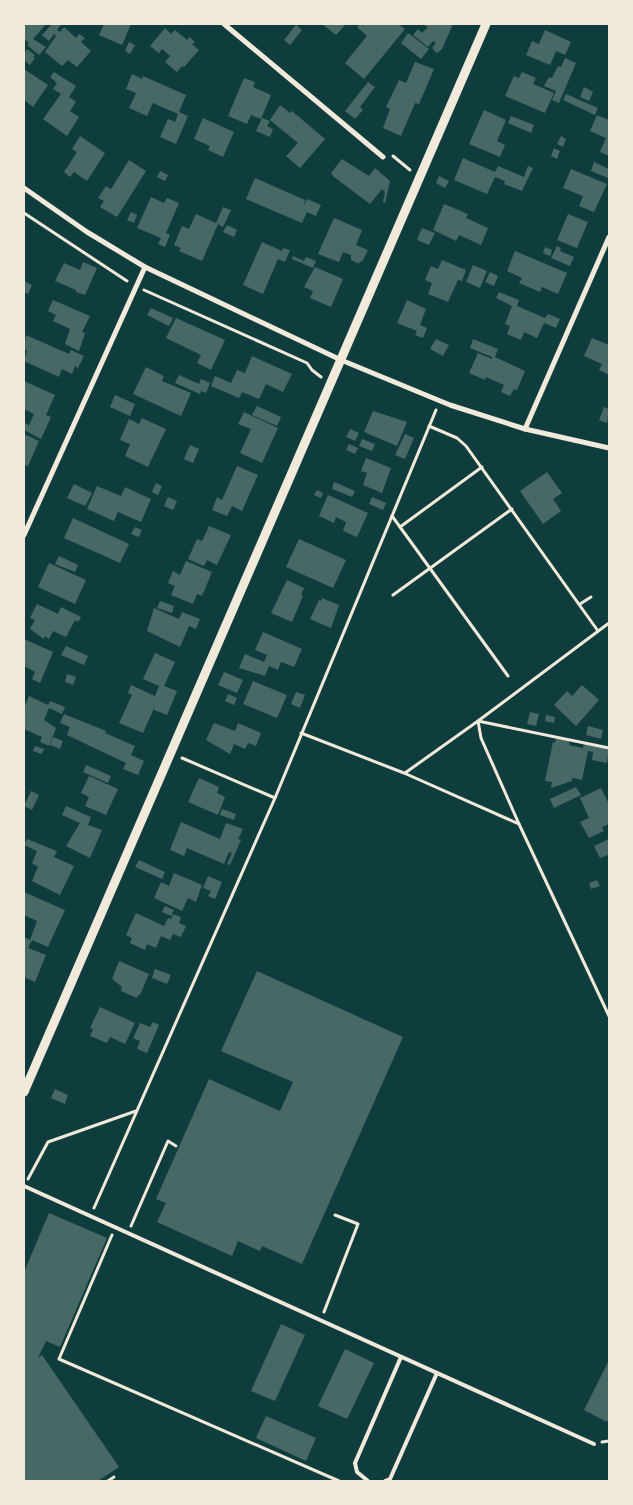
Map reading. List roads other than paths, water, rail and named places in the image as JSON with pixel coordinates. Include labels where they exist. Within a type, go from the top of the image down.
[{"type":"street","points":[[224,24],[384,157]]},
{"type":"street","points":[[24,1092],[486,24]]},
{"type":"street","points":[[24,188],[87,232],[145,267],[341,360],[440,401],[525,429],[609,448]]},
{"type":"street","points":[[525,429],[609,238]]},
{"type":"street","points":[[24,534],[145,267]]},
{"type":"lane","points":[[24,1186],[594,1444]]},
{"type":"lane","points":[[368,1481],[357,1472],[355,1463],[401,1357]]},
{"type":"lane","points":[[385,1481],[390,1478],[437,1373]]}]
